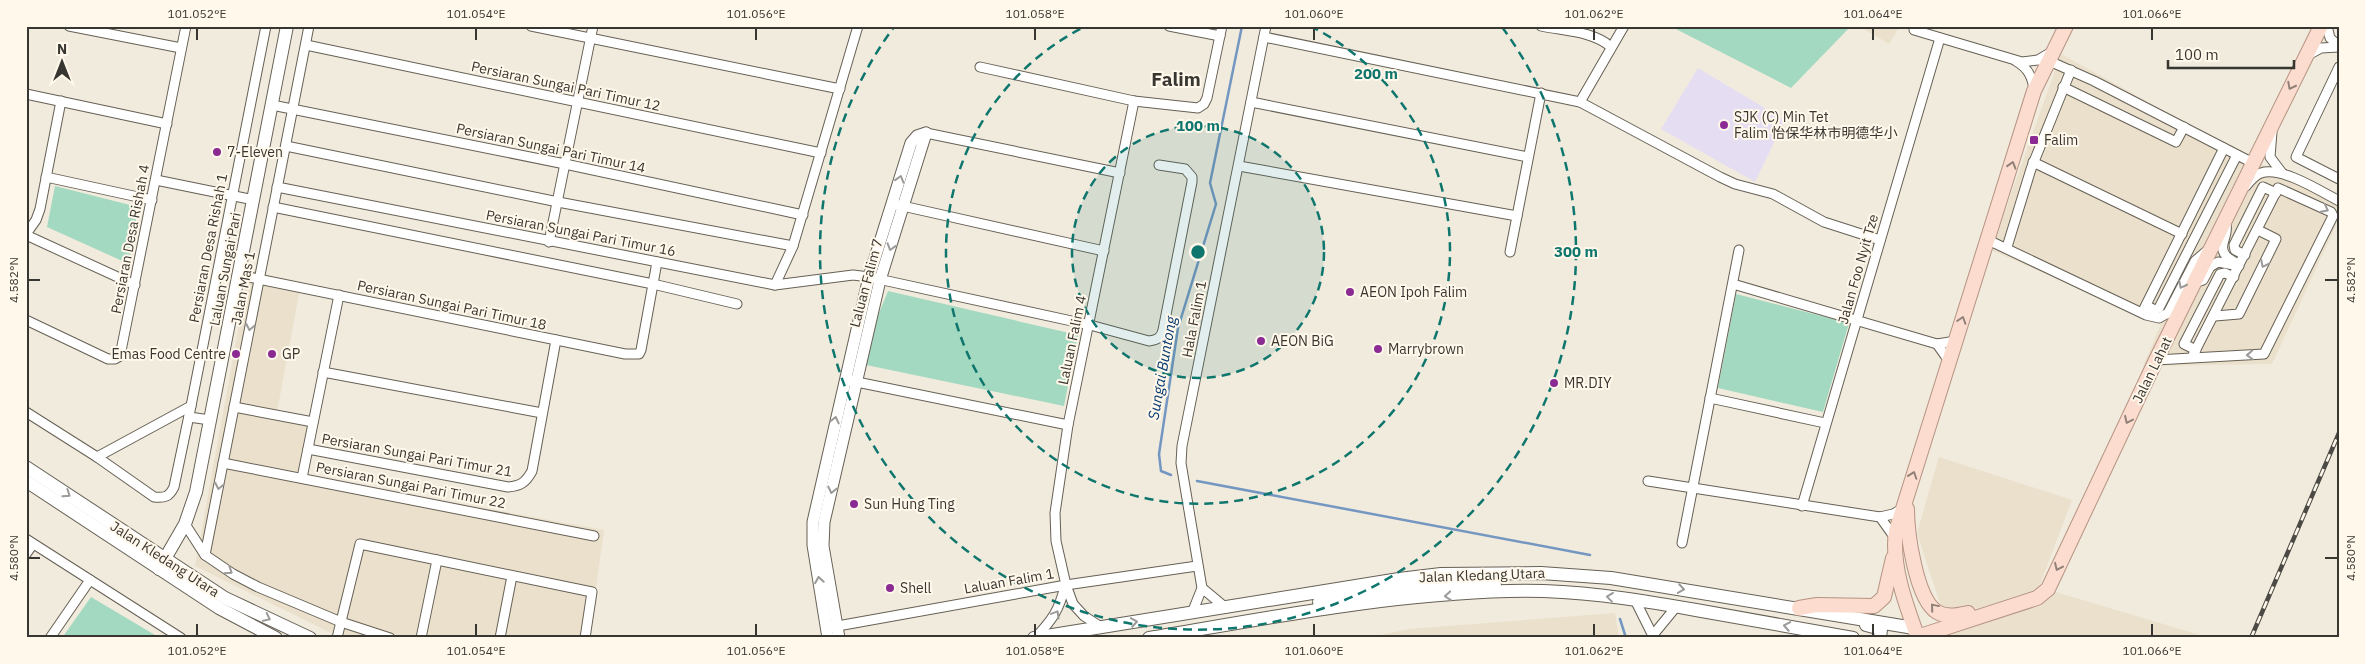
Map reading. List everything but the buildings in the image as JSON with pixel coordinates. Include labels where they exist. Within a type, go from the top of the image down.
[{"type":"main road","name":"Laluan Sungai Pari","points":[[161,564],[184,524],[196,492],[287,26]]},
{"type":"main road","points":[[1799,608],[1830,605],[1866,608],[1880,602],[1887,588],[1904,502],[2034,91],[2066,26]]},
{"type":"main road","name":"Jalan Lahat","points":[[1919,636],[2027,602],[2037,598],[2048,589],[2156,360],[2321,26]]},
{"type":"main road","name":"Jalan Kledang Utara","points":[[26,468],[161,564],[219,608],[276,638]]},
{"type":"main road","name":"Jalan Kledang Utara","points":[[26,481],[161,564],[226,598],[310,638]]},
{"type":"main road","points":[[1904,502],[1911,552],[1924,592],[1936,612],[1956,616],[1991,607],[2013,606]]},
{"type":"main road","points":[[1895,543],[1900,581],[1919,636]]},
{"type":"main road","name":"Jalan Kledang Utara","points":[[1035,638],[1408,578],[1441,574],[1541,573],[1611,578],[1831,613],[1919,636]]},
{"type":"main road","points":[[1148,638],[1195,623],[1401,588],[1463,584],[1528,586],[1549,592]]},
{"type":"main road","name":"Jalan Kledang Utara","points":[[1148,638],[1264,618],[1403,599],[1510,590],[1595,595],[1635,600],[1853,638]]},
{"type":"main road","points":[[1948,638],[1958,632],[2010,612],[2027,602]]},
{"type":"main road","points":[[1831,613],[1852,622],[1879,628],[1882,632],[1880,638]]},
{"type":"street","points":[[69,26],[182,48]]},
{"type":"street","name":"Persiaran Desa Rishah 4","points":[[26,320],[108,359],[115,359],[122,351],[186,26]]},
{"type":"street","name":"Persiaran Desa Rishah 1","points":[[97,457],[154,497],[163,498],[170,494],[174,487],[266,26]]},
{"type":"street","name":"Jalan Mas 1","points":[[205,556],[309,26]]},
{"type":"street","points":[[530,26],[840,89]]},
{"type":"street","points":[[549,242],[593,26]]},
{"type":"street","points":[[775,285],[793,246],[803,215],[858,26]]},
{"type":"street","points":[[1169,26],[1220,36]]},
{"type":"street","points":[[980,68],[1134,101],[1198,108],[1204,104],[1207,98],[1222,26]]},
{"type":"street","name":"Hala Falim 1","points":[[1202,588],[1181,463],[1182,446],[1266,26]]},
{"type":"street","points":[[1541,26],[1604,40],[1611,47]]},
{"type":"street","points":[[1580,102],[1624,26]]},
{"type":"street","points":[[2327,26],[2330,38],[2339,46]]},
{"type":"street","points":[[1914,30],[2014,60],[2030,62],[2050,56],[2071,70],[2253,163]]},
{"type":"street","points":[[1264,37],[1580,102],[1735,184],[1773,194],[1824,222],[1880,240]]},
{"type":"street","name":"Jalan Foo Nyit Tze","points":[[1802,506],[1940,38]]},
{"type":"street","name":"Persiaran Sungai Pari Timur 12","points":[[306,45],[821,153]]},
{"type":"street","points":[[2306,56],[2321,48],[2339,46]]},
{"type":"street","points":[[2014,60],[2029,72],[2033,81],[2034,91]]},
{"type":"street","points":[[2339,68],[2296,156],[2339,179]]},
{"type":"street","points":[[2007,247],[2033,162],[2071,70]]},
{"type":"street","points":[[2063,87],[2176,142],[2184,127]]},
{"type":"street","points":[[26,94],[167,124]]},
{"type":"street","points":[[1510,252],[1541,94]]},
{"type":"street","points":[[61,101],[40,209],[26,234],[135,285]]},
{"type":"street","name":"Laluan Falim 4","points":[[1101,627],[1084,616],[1074,604],[1066,585],[1056,541],[1056,513],[1068,425],[1090,325],[1134,101]]},
{"type":"street","points":[[1251,102],[1528,157]]},
{"type":"street","name":"Persiaran Sungai Pari Timur 14","points":[[272,106],[565,164],[803,215]]},
{"type":"street","points":[[2274,120],[2270,157],[2282,173]]},
{"type":"street","name":"Laluan Falim 7","points":[[833,632],[823,546],[824,522],[851,380],[875,278],[898,205],[926,133],[1120,173]]},
{"type":"street","points":[[286,146],[558,202],[793,246]]},
{"type":"street","points":[[2144,309],[2224,148]]},
{"type":"street","points":[[2144,309],[2155,310],[2159,308],[2237,155]]},
{"type":"street","points":[[2033,162],[2182,234]]},
{"type":"street","name":"Persiaran Sungai Pari Timur 16","points":[[278,187],[549,242],[775,285],[853,275],[875,278],[1090,325],[1149,341],[1157,340],[1161,336],[1192,177],[1186,169],[1159,165]]},
{"type":"street","points":[[1239,166],[1517,216]]},
{"type":"street","points":[[2237,196],[2256,175],[2269,171],[2282,173],[2339,201]]},
{"type":"street","points":[[46,177],[152,200]]},
{"type":"street","points":[[156,180],[254,200]]},
{"type":"street","points":[[2245,255],[2235,250],[2234,245],[2263,188],[2276,193]]},
{"type":"street","points":[[2156,360],[2194,354],[2259,355],[2267,348],[2333,216],[2331,212],[2278,188],[2215,316],[2194,354]]},
{"type":"street","points":[[898,205],[1104,251]]},
{"type":"street","points":[[273,207],[653,284],[737,304]]},
{"type":"street","points":[[2225,220],[2227,230],[2222,245],[2223,250],[2228,258],[2240,266]]},
{"type":"street","points":[[2215,316],[2238,314],[2276,239],[2258,230]]},
{"type":"street","points":[[1988,240],[2144,309],[2159,318],[2168,313],[2194,261],[2212,247]]},
{"type":"street","points":[[1682,544],[1739,250]]},
{"type":"street","points":[[653,284],[657,262]]},
{"type":"street","points":[[2194,283],[2203,280],[2210,267],[2218,262],[2240,266]]},
{"type":"street","points":[[2194,354],[2184,344],[2220,274],[2225,273],[2234,277]]},
{"type":"street","name":"Persiaran Sungai Pari Timur 18","points":[[239,275],[625,354],[639,354],[653,284]]},
{"type":"street","points":[[1733,284],[1936,344],[1956,341]]},
{"type":"street","points":[[302,478],[339,295]]},
{"type":"street","name":"Persiaran Sungai Pari Timur 21","points":[[308,449],[508,487],[519,486],[527,481],[532,471],[556,340]]},
{"type":"street","points":[[1936,344],[1949,361]]},
{"type":"street","points":[[323,372],[542,414]]},
{"type":"street","points":[[851,380],[1068,425]]},
{"type":"street","points":[[1710,398],[1825,423]]},
{"type":"street","points":[[26,412],[97,457],[191,406]]},
{"type":"street","points":[[234,407],[313,422]]},
{"type":"street","points":[[189,417],[210,420]]},
{"type":"street","name":"Persiaran Sungai Pari Timur 22","points":[[223,464],[594,536]]},
{"type":"street","points":[[1648,481],[1880,517],[1893,514],[1904,502]]},
{"type":"street","points":[[1880,517],[1895,543]]},
{"type":"street","points":[[184,524],[205,556],[258,588],[341,622],[390,638]]},
{"type":"street","points":[[26,554],[30,542],[181,638]]},
{"type":"street","points":[[337,638],[360,544],[592,592],[585,638]]},
{"type":"street","points":[[421,638],[437,560]]},
{"type":"street","name":"Laluan Falim 1","points":[[833,632],[1066,585],[1197,566]]},
{"type":"street","points":[[500,638],[512,576]]},
{"type":"street","points":[[50,638],[90,580]]},
{"type":"street","name":"Laluan Falim 4","points":[[1035,638],[1052,620],[1060,607],[1066,585]]},
{"type":"street","points":[[1192,613],[1202,588],[1226,608]]},
{"type":"street","points":[[1635,600],[1654,636],[1676,607]]},
{"type":"street","points":[[1174,638],[1191,631]]},
{"type":"shaded area","points":[[1859,26],[1900,26],[1889,44]]},
{"type":"shaded area","points":[[2061,54],[2339,207],[2339,219],[2272,364],[2143,366],[2161,324],[1991,250]]},
{"type":"shaded area","name":"SJK (C) Min Tet Falim 怡保华林市明德华小","points":[[1698,68],[1785,120],[1755,182],[1661,129]]},
{"type":"shaded area","points":[[249,270],[301,283],[277,412],[314,420],[304,475],[604,530],[589,638],[347,638],[327,631],[195,566]]},
{"type":"shaded area","points":[[1939,457],[2072,500],[2039,587],[2210,638],[1951,638],[1917,533]]},
{"type":"shaded area","points":[[1615,613],[1619,638],[1366,638],[1410,629]]},
{"type":"green space","points":[[1670,26],[1851,26],[1791,88]]},
{"type":"green space","points":[[55,186],[138,207],[129,264],[47,227]]},
{"type":"green space","points":[[888,291],[1078,335],[1064,406],[866,365],[879,313]]},
{"type":"green space","points":[[1736,294],[1849,323],[1823,412],[1718,388]]},
{"type":"green space","points":[[91,597],[160,638],[62,638]]},
{"type":"waterway","name":"Sungai Buntong","points":[[1171,475],[1161,471],[1159,454],[1178,328],[1216,204],[1210,183],[1242,26]]},
{"type":"waterway","name":"Sungai Buntong","points":[[1197,481],[1590,555]]},
{"type":"waterway","name":"Sungai Buntong","points":[[1620,619],[1626,638]]},
{"type":"railway","points":[[2251,638],[2339,433]]},
{"type":"place","name":"SJK (C) Min Tet Falim 怡保华林市明德华小","points":[[1724,125]]},
{"type":"place","name":"Falim","points":[[2034,140]]},
{"type":"place","name":"7-Eleven","points":[[217,152]]},
{"type":"place","name":"AEON Ipoh Falim","points":[[1350,292]]},
{"type":"place","name":"AEON BiG","points":[[1261,341]]},
{"type":"place","name":"Marrybrown","points":[[1378,349]]},
{"type":"place","name":"Emas Food Centre","points":[[236,354]]},
{"type":"place","name":"GP","points":[[272,354]]},
{"type":"place","name":"MR.DIY","points":[[1554,383]]},
{"type":"place","name":"Sun Hung Ting","points":[[854,504]]},
{"type":"place","name":"Shell","points":[[890,588]]},
{"type":"district","name":"Falim","points":[[1176,79]]}]
